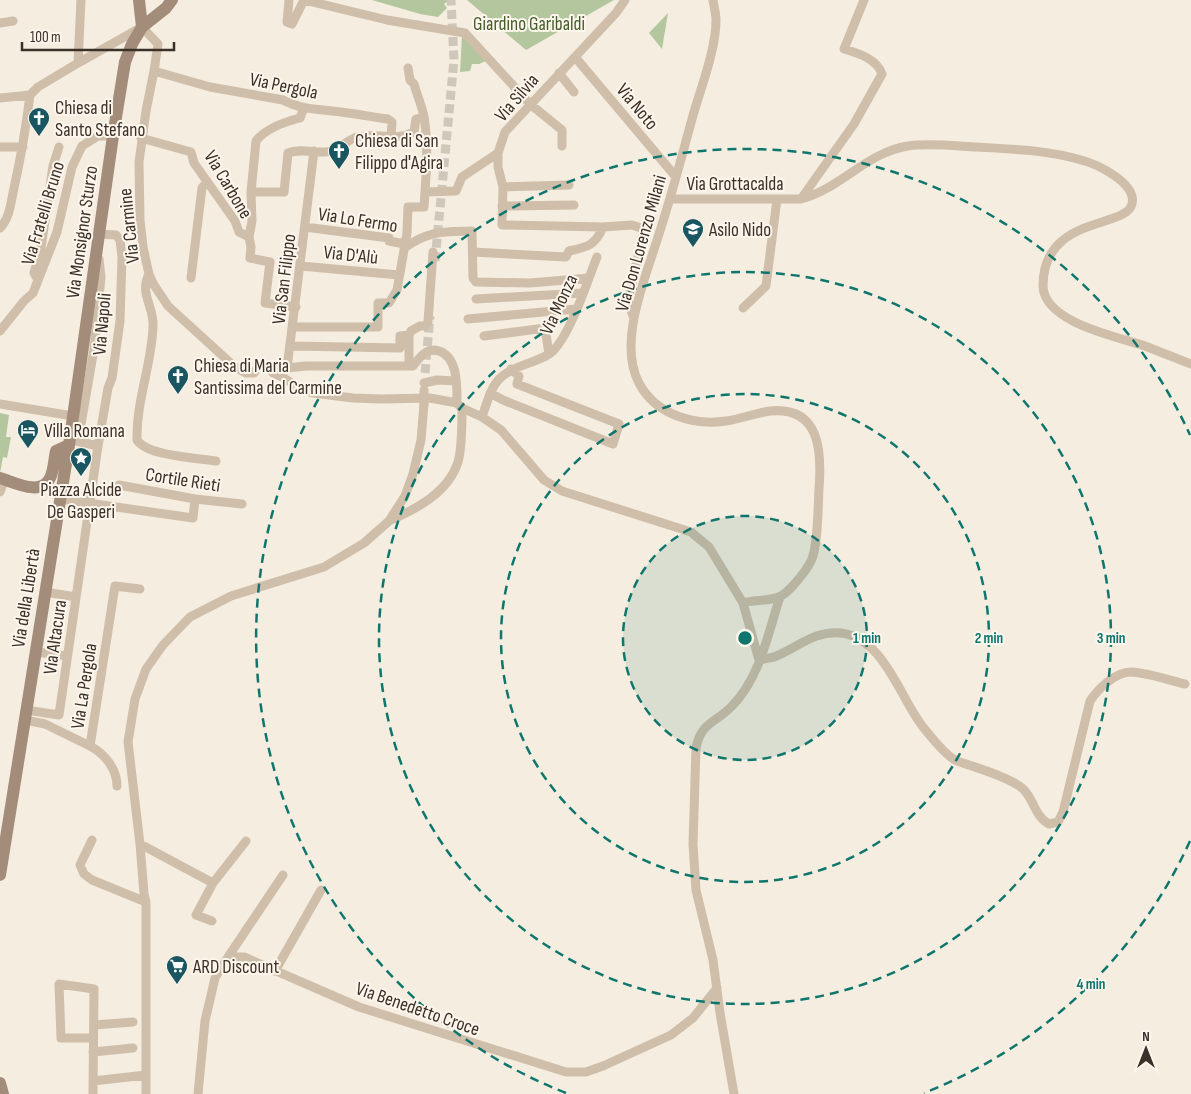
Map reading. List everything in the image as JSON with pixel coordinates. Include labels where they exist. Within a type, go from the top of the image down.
[{"type":"main road","points":[[139,0],[142,27]]},
{"type":"main road","points":[[142,27],[166,8],[172,0]]},
{"type":"main road","name":"Via Monsignor Sturzo","points":[[73,416],[113,136],[126,62],[132,44],[142,27]]},
{"type":"main road","name":"Via della Libertà","points":[[0,875],[60,499],[72,442],[73,416]]},
{"type":"main road","points":[[2,478],[36,488],[44,485],[50,478],[56,451],[72,442]]},
{"type":"main road","points":[[0,1083],[3,1094]]},
{"type":"street","points":[[78,63],[81,0]]},
{"type":"street","points":[[288,0],[286,22],[292,24],[304,0],[387,20],[465,32],[530,104],[562,130],[562,146]]},
{"type":"street","name":"Via Silvia","points":[[498,153],[505,132],[616,13],[625,0]]},
{"type":"street","name":"Via Don Lorenzo Milani","points":[[713,0],[716,21],[712,49],[670,199],[633,316],[632,359],[638,383],[651,400],[668,413],[685,419],[707,423],[770,412],[787,411],[810,422],[816,438],[820,470],[814,556],[799,580],[780,597]]},
{"type":"street","points":[[801,199],[854,124],[882,74],[880,68],[861,54],[844,49],[864,0]]},
{"type":"street","points":[[0,23],[13,21]]},
{"type":"street","points":[[2,226],[9,210],[23,147],[30,95],[38,87],[142,27]]},
{"type":"street","name":"Via Carmine","points":[[142,27],[158,44],[141,138],[139,162],[140,220],[149,274],[168,306],[235,367],[246,373],[254,373],[258,367],[410,366]]},
{"type":"street","name":"Via Noto","points":[[575,57],[676,177]]},
{"type":"street","points":[[294,327],[378,327],[378,303],[389,302],[397,290],[405,246],[408,207],[424,207],[425,192],[426,139],[424,117],[414,84],[410,80],[408,68]]},
{"type":"street","name":"Via Pergola","points":[[154,70],[210,87],[283,100],[304,108],[388,119],[393,125],[392,138]]},
{"type":"street","points":[[559,73],[574,92]]},
{"type":"street","points":[[0,98],[30,95]]},
{"type":"street","points":[[249,237],[252,221],[251,192],[256,141],[261,135],[271,129],[300,118],[304,108]]},
{"type":"street","points":[[251,192],[284,192],[288,153],[294,150],[328,152],[337,150],[355,138],[366,136],[392,138],[409,135],[414,132],[416,119],[424,117]]},
{"type":"street","name":"Via Fratelli Bruno","points":[[0,330],[33,293],[56,232],[72,167],[82,146],[98,136],[113,136]]},
{"type":"street","name":"Via Carbone","points":[[141,138],[191,152],[194,163],[235,221],[239,232],[249,237],[251,247],[250,258],[270,262],[265,303],[296,307]]},
{"type":"street","points":[[801,199],[812,196],[830,186],[880,154],[908,146],[952,145],[1024,150],[1081,159],[1097,165],[1121,180],[1127,187],[1132,195],[1130,209],[1120,215],[1070,234],[1053,249],[1044,268],[1044,296],[1065,317],[1091,331],[1144,346],[1191,364]]},
{"type":"street","points":[[0,147],[23,147]]},
{"type":"street","points":[[38,280],[34,273],[41,248],[53,166],[59,147]]},
{"type":"street","name":"Via San Filippo","points":[[288,368],[314,151]]},
{"type":"street","points":[[425,192],[456,191],[462,177],[498,153]]},
{"type":"street","points":[[498,153],[498,168],[503,187],[502,225],[526,227],[632,225],[644,229],[628,301],[633,316]]},
{"type":"street","points":[[192,278],[202,188],[207,181]]},
{"type":"street","points":[[503,187],[569,185]]},
{"type":"street","name":"Via Grottacalda","points":[[670,199],[801,199]]},
{"type":"street","points":[[744,308],[766,286],[777,199]]},
{"type":"street","points":[[502,206],[574,204]]},
{"type":"street","name":"Via Lo Fermo","points":[[305,227],[388,238],[389,241],[405,246]]},
{"type":"street","points":[[473,252],[566,257],[569,251],[588,247],[598,238],[603,227]]},
{"type":"street","points":[[405,246],[425,235],[472,231],[473,278],[476,282],[530,283],[588,278]]},
{"type":"street","name":"Via Napoli","points":[[99,234],[116,235],[120,240],[122,257],[120,321],[112,378],[108,388],[100,433]]},
{"type":"street","points":[[97,249],[101,277],[94,349],[80,430],[72,442],[98,446]]},
{"type":"street","points":[[146,1094],[146,902],[128,742],[135,699],[146,669],[163,645],[190,617],[231,596],[324,567],[364,543],[389,521],[425,502],[445,486],[458,462],[460,406],[452,362],[446,354],[436,350],[427,351],[413,366],[410,366],[410,335],[415,328],[425,326],[428,322],[433,252]]},
{"type":"street","name":"Via Monza","points":[[482,417],[496,381],[511,369],[549,354],[565,336],[597,257]]},
{"type":"street","name":"Via D'Alù","points":[[301,266],[399,275]]},
{"type":"street","points":[[149,274],[145,282],[146,296],[152,312],[153,323],[137,440],[145,447],[166,453],[216,461]]},
{"type":"street","points":[[476,299],[582,293]]},
{"type":"street","points":[[468,319],[576,309]]},
{"type":"street","points":[[484,336],[545,328],[549,354]]},
{"type":"street","points":[[291,346],[400,348],[400,336],[410,335]]},
{"type":"street","points":[[271,368],[273,373],[300,389],[313,393],[381,400],[430,398],[460,406],[482,417],[501,430],[544,480],[562,492],[691,532],[709,547],[743,603],[759,660]]},
{"type":"street","points":[[490,393],[502,400],[613,444],[619,424],[517,384],[519,376],[511,369]]},
{"type":"street","points":[[389,521],[405,496],[418,458],[424,404],[425,373]]},
{"type":"street","points":[[424,387],[437,380],[456,382]]},
{"type":"street","points":[[0,404],[73,416]]},
{"type":"street","name":"Via Altacura","points":[[26,714],[59,715],[85,531],[92,503],[100,433]]},
{"type":"street","points":[[0,492],[2,478]]},
{"type":"street","name":"Cortile Rieti","points":[[119,485],[195,499],[242,504]]},
{"type":"street","points":[[405,496],[413,501],[425,502]]},
{"type":"street","points":[[60,499],[193,518],[195,499]]},
{"type":"street","name":"Via La Pergola","points":[[26,714],[90,746],[115,586],[140,589]]},
{"type":"street","points":[[45,592],[76,597]]},
{"type":"street","points":[[734,1094],[713,960],[696,890],[693,844],[698,737],[706,726],[732,706],[757,666],[780,597],[743,603]]},
{"type":"street","points":[[759,660],[774,656],[812,637],[828,632],[841,633],[858,638],[872,649],[894,680],[922,727],[952,758],[1020,786],[1027,793],[1040,818],[1049,824],[1058,822],[1063,812],[1090,701],[1094,694],[1110,681],[1125,673],[1142,674],[1185,684]]},
{"type":"street","points":[[36,652],[67,656]]},
{"type":"street","points":[[90,746],[101,753],[111,764],[117,778],[117,786]]},
{"type":"street","points":[[92,840],[80,865],[84,874],[92,880],[146,902]]},
{"type":"street","points":[[212,921],[196,915],[213,883],[246,841]]},
{"type":"street","points":[[140,844],[213,883]]},
{"type":"street","points":[[198,1094],[205,1021],[215,978],[283,875]]},
{"type":"street","points":[[276,970],[321,890]]},
{"type":"street","name":"Via Benedetto Croce","points":[[228,958],[244,957],[359,1007],[566,1072],[586,1072],[671,1035],[693,1018],[717,988]]},
{"type":"street","points":[[93,1094],[94,1038],[94,989],[59,984],[61,1038],[94,1038]]},
{"type":"street","points":[[94,1025],[133,1022]]},
{"type":"street","points":[[93,1052],[132,1048]]},
{"type":"street","points":[[93,1081],[146,1075]]},
{"type":"green space","name":"Giardino Garibaldi","points":[[372,0],[449,0],[444,4],[447,8],[438,17],[420,14]]},
{"type":"green space","name":"Giardino Garibaldi","points":[[467,0],[614,0],[526,50]]},
{"type":"green space","points":[[668,13],[662,49],[649,33]]},
{"type":"green space","points":[[462,36],[486,61],[472,64],[470,71],[460,72]]},
{"type":"green space","points":[[0,413],[9,415],[6,437],[11,437],[7,458],[3,457],[0,473]]},
{"type":"tunnel","points":[[435,261],[454,60],[451,0]]},
{"type":"tunnel","points":[[425,373],[430,316]]},
{"type":"place","name":"Chiesa di Santo Stefano","points":[[39,137]]},
{"type":"place","name":"Chiesa di San Filippo d'Agira","points":[[339,170]]},
{"type":"place","name":"Asilo Nido","points":[[693,248]]},
{"type":"place","name":"Chiesa di Maria Santissima del Carmine","points":[[178,395]]},
{"type":"place","name":"Villa Romana","points":[[28,449]]},
{"type":"place","name":"Piazza Alcide De Gasperi","points":[[81,477]]},
{"type":"place","name":"ARD Discount","points":[[177,985]]}]
